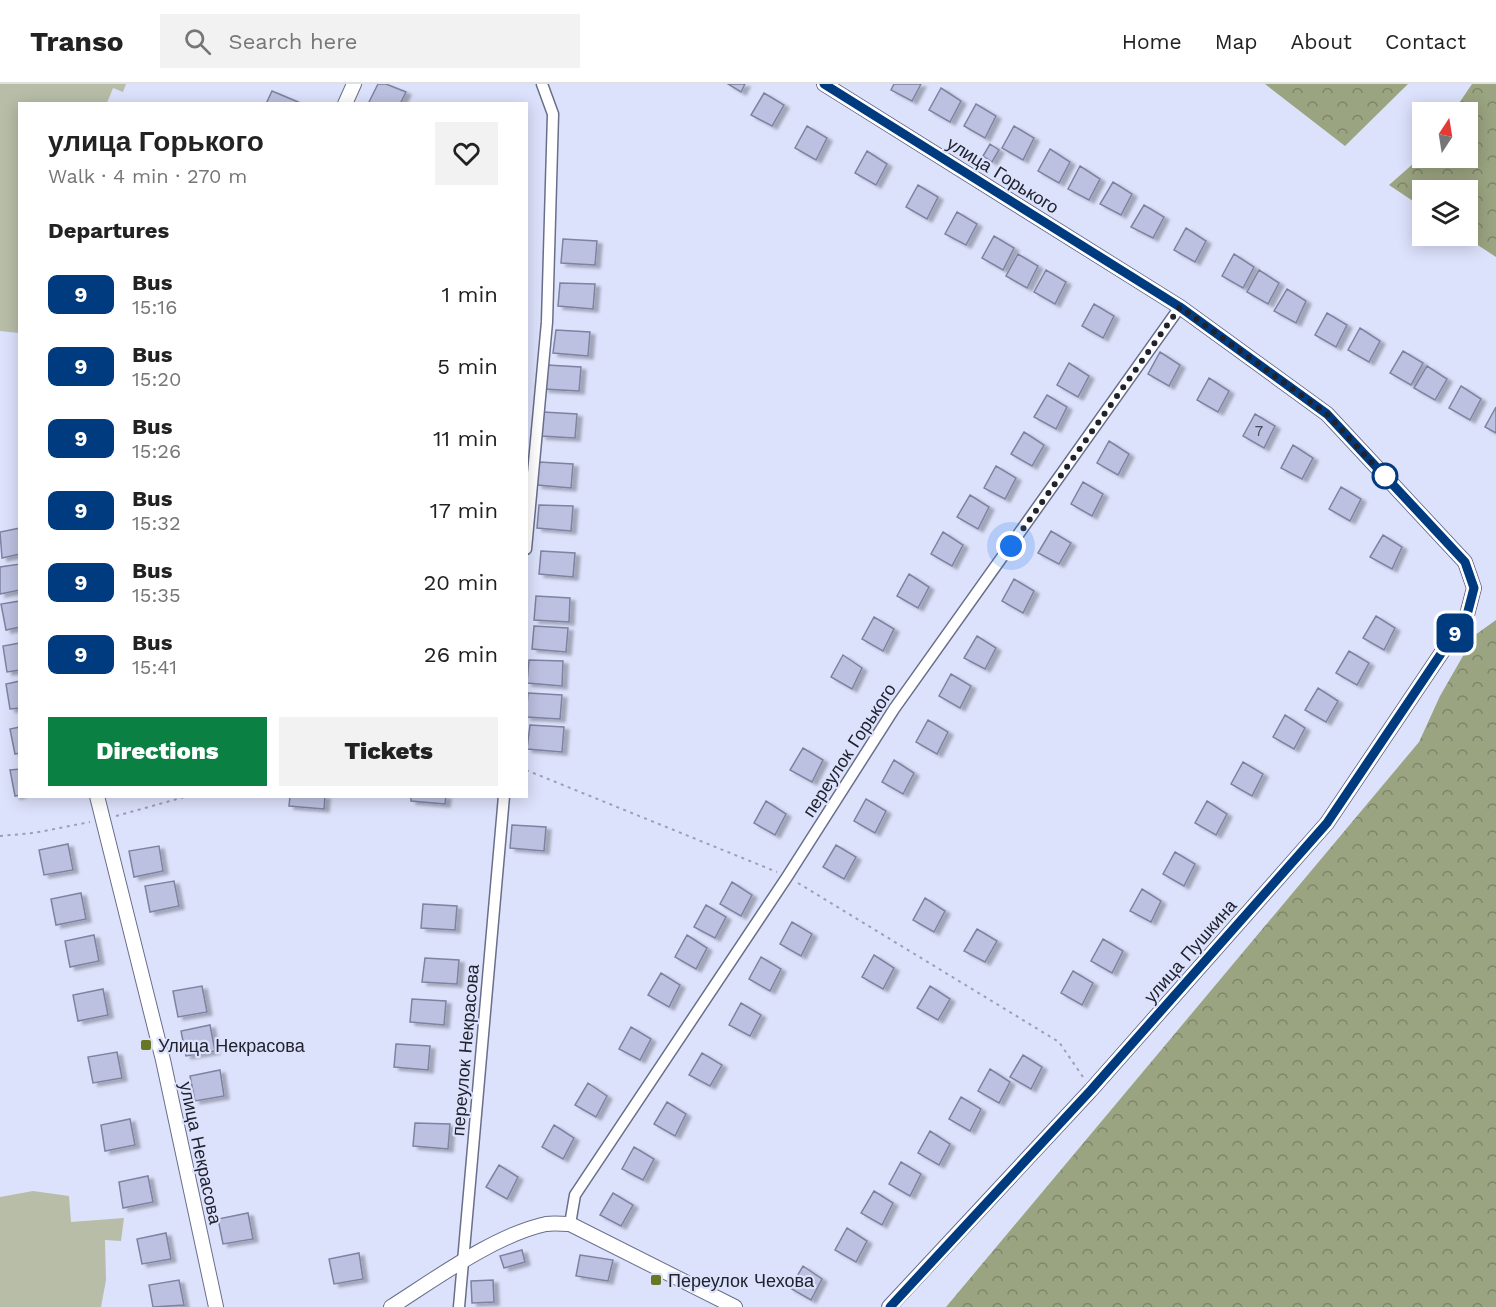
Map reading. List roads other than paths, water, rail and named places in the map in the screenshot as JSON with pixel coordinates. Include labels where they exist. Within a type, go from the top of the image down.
[{"type":"street","points":[[346,102],[354,84]]},
{"type":"street","points":[[528,527],[547,322],[553,114],[542,84]]},
{"type":"street","name":"улица Горького","points":[[824,84],[1180,307],[1327,414],[1465,562],[1474,588]]},
{"type":"street","name":"переулок Горького","points":[[570,1224],[575,1195],[787,877],[894,709],[1180,307]]},
{"type":"street","name":"улица Пушкина","points":[[890,1307],[1091,1090],[1327,823],[1467,615],[1474,588]]},
{"type":"street","name":"улица Некрасова","points":[[98,798],[163,1060],[216,1307]]},
{"type":"street","name":"переулок Некрасова","points":[[459,1307],[504,798]]},
{"type":"street","points":[[391,1307],[463,1261],[511,1237],[548,1224],[570,1224],[735,1307]]},
{"type":"place","name":"Улица Некрасова","points":[[146,1045]]},
{"type":"place","name":"Переулок Чехова","points":[[656,1280]]}]
